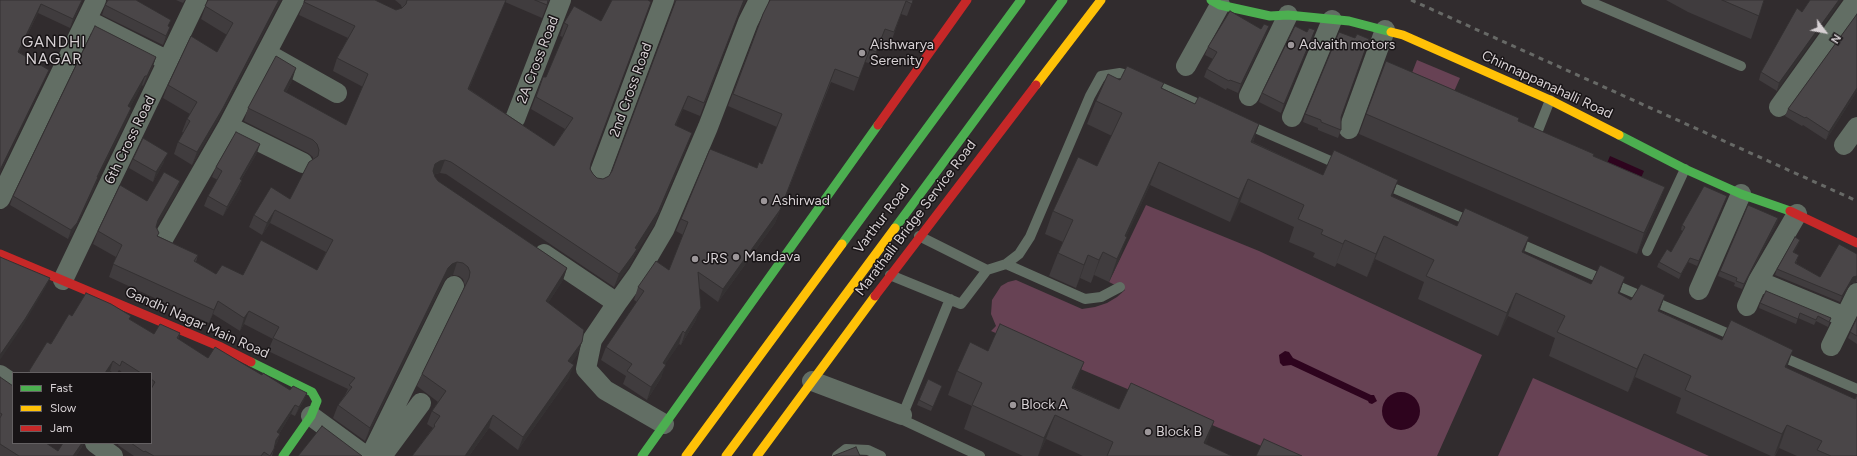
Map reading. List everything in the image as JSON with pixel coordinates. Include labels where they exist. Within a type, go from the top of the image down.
[{"type":"street","points":[[0,199],[87,20],[95,0]]},
{"type":"street","name":"6th Cross Road","points":[[63,280],[197,0]]},
{"type":"street","points":[[163,239],[228,126],[294,0]]},
{"type":"street","name":"2A Cross Road","points":[[515,119],[561,0]]},
{"type":"street","points":[[643,0],[662,5]]},
{"type":"street","points":[[664,424],[605,390],[586,369],[592,340],[638,274],[664,230],[708,127],[748,22],[759,0]]},
{"type":"street","points":[[642,456],[967,0]]},
{"type":"street","name":"Varthur Road","points":[[686,456],[1021,0]]},
{"type":"street","name":"Varthur Road","points":[[726,456],[1062,0]]},
{"type":"street","name":"Marathalli Bridge Service Road","points":[[757,456],[919,236],[1101,0]]},
{"type":"street","points":[[1779,107],[1856,0]]},
{"type":"street","points":[[1186,66],[1216,3]]},
{"type":"street","name":"Chinnappanahalli Road","points":[[1216,3],[1270,16],[1288,15],[1349,21],[1403,35],[1550,100],[1685,169],[1741,194],[1797,214],[1857,243]]},
{"type":"street","name":"2nd Cross Road","points":[[597,180],[662,5]]},
{"type":"street","points":[[1249,96],[1288,15]]},
{"type":"street","points":[[87,20],[168,61]]},
{"type":"street","points":[[1292,117],[1332,20]]},
{"type":"street","points":[[1349,130],[1385,30]]},
{"type":"street","points":[[266,53],[337,93]]},
{"type":"street","points":[[228,126],[303,163]]},
{"type":"street","points":[[1844,146],[1857,127]]},
{"type":"street","points":[[1699,290],[1741,194]]},
{"type":"street","points":[[1747,306],[1758,282],[1797,214]]},
{"type":"street","points":[[532,246],[617,303]]},
{"type":"street","name":"Gandhi Nagar Main Road","points":[[0,254],[221,348],[312,392],[318,401],[311,416],[283,456]]},
{"type":"street","points":[[1758,282],[1845,317]]},
{"type":"street","points":[[311,416],[363,454],[372,453],[454,286]]},
{"type":"street","points":[[1831,346],[1857,293]]},
{"type":"street","points":[[0,375],[12,383]]},
{"type":"street","points":[[812,381],[902,415]]},
{"type":"street","points":[[382,456],[421,403]]},
{"type":"street","points":[[96,444],[113,456]]},
{"type":"lane","points":[[1586,0],[1741,66]]},
{"type":"lane","points":[[890,275],[961,304],[987,270],[1006,264],[1019,254],[1030,237],[1100,76],[1120,73],[1136,77],[1220,113]]},
{"type":"lane","points":[[1535,138],[1550,100]]},
{"type":"lane","points":[[1234,119],[1351,170]]},
{"type":"lane","points":[[1647,251],[1685,169]]},
{"type":"lane","points":[[1373,180],[1483,227]]},
{"type":"lane","points":[[919,236],[987,270]]},
{"type":"lane","points":[[1505,237],[1747,342]]},
{"type":"lane","points":[[1006,264],[1085,299],[1102,297],[1120,287]]},
{"type":"lane","points":[[950,299],[901,419],[980,456]]},
{"type":"lane","points":[[1769,351],[1857,390]]},
{"type":"lane","points":[[838,456],[846,449],[868,450],[881,456]]},
{"type":"shaded area","points":[[1417,60],[1460,78],[1452,96],[1410,78]]},
{"type":"shaded area","points":[[1610,156],[1644,171],[1635,192],[1601,178]]},
{"type":"shaded area","points":[[1146,205],[1259,251],[1482,355],[1437,456],[1285,456],[991,331],[996,326],[991,314],[992,300],[1001,286],[1008,282],[1016,280],[1082,309],[1107,303],[1117,297],[1125,290],[1109,282]]},
{"type":"shaded area","points":[[1285,351],[1289,352],[1293,358],[1371,395],[1374,395],[1377,401],[1372,404],[1369,403],[1368,401],[1291,365],[1283,366],[1280,363],[1279,355]]},
{"type":"shaded area","points":[[1533,378],[1709,456],[1498,456]]},
{"type":"shaded area","points":[[1401,392],[1411,395],[1417,401],[1420,411],[1417,421],[1411,427],[1401,430],[1391,427],[1385,421],[1382,411],[1385,401],[1391,395]]},
{"type":"building","points":[[0,0],[82,0],[73,19],[41,4],[18,52],[49,70],[0,170]]},
{"type":"building","points":[[108,0],[136,0],[171,20],[166,36],[105,5]]},
{"type":"building","points":[[208,0],[279,0],[223,108],[197,152],[178,142],[190,121],[187,119],[197,102],[168,85],[191,36],[217,52],[233,23],[205,6]]},
{"type":"building","points":[[305,0],[375,0],[396,10],[402,8],[406,4],[407,0],[506,0],[468,89],[554,146],[573,118],[536,97],[543,77],[546,77],[568,25],[564,23],[574,6],[601,21],[612,0],[648,0],[651,2],[591,163],[590,169],[593,174],[597,178],[603,179],[609,176],[612,171],[676,0],[744,0],[704,103],[688,96],[675,125],[692,133],[658,212],[635,248],[637,249],[619,274],[451,162],[445,160],[435,164],[433,171],[438,181],[567,268],[546,301],[584,330],[582,342],[568,361],[574,365],[523,437],[493,415],[465,456],[412,456],[435,426],[434,425],[440,416],[432,411],[446,391],[422,374],[469,278],[470,272],[468,267],[463,263],[457,262],[448,268],[370,428],[338,405],[352,387],[349,385],[355,378],[273,338],[279,327],[249,311],[244,318],[218,301],[214,310],[113,264],[122,245],[98,231],[120,185],[147,201],[164,172],[180,181],[158,220],[156,227],[159,233],[157,236],[198,255],[194,261],[216,274],[222,265],[243,275],[261,240],[317,270],[333,240],[275,210],[267,223],[254,215],[271,187],[290,199],[309,162],[318,156],[319,150],[317,144],[313,140],[248,108],[276,56],[296,68],[284,91],[346,125],[368,74],[337,58],[355,26],[304,2]]},
{"type":"building","points":[[535,0],[548,0],[547,5]]},
{"type":"building","points":[[770,0],[913,0],[912,4],[906,1],[894,32],[885,29],[876,52],[870,49],[859,78],[835,69],[780,210],[723,289],[698,272],[701,308],[685,333],[683,331],[663,363],[666,365],[651,387],[627,371],[632,364],[606,347],[644,291],[638,287],[656,261],[669,270],[688,222],[681,219],[710,149],[757,168],[759,162],[762,164],[782,114],[733,94],[763,14]]},
{"type":"building","points":[[1722,0],[1764,0],[1759,16]]},
{"type":"building","points":[[1810,0],[1839,0],[1779,83],[1761,72],[1797,8],[1802,12]]},
{"type":"building","points":[[1230,11],[1261,29],[1264,24],[1269,26],[1241,84],[1230,80],[1229,81],[1207,69],[1217,52],[1208,47]]},
{"type":"building","points":[[1857,14],[1857,88],[1829,132],[1806,117],[1805,118],[1788,109]]},
{"type":"building","points":[[95,26],[156,57],[147,76],[145,76],[128,106],[131,108],[97,177],[77,223],[71,230],[13,196]]},
{"type":"building","points":[[1295,26],[1307,32],[1309,28],[1315,30],[1284,104],[1262,93]]},
{"type":"building","points":[[1339,32],[1355,38],[1357,34],[1369,39],[1341,117],[1341,130],[1305,114]]},
{"type":"building","points":[[1386,61],[1519,118],[1518,121],[1594,154],[1593,156],[1665,187],[1644,233],[1366,114]]},
{"type":"building","points":[[1127,66],[1164,83],[1161,88],[1195,104],[1199,96],[1259,124],[1251,142],[1323,175],[1334,150],[1398,180],[1391,196],[1457,226],[1465,208],[1529,237],[1522,252],[1591,284],[1600,265],[1625,277],[1618,293],[1631,300],[1641,284],[1665,295],[1658,311],[1722,340],[1731,320],[1793,350],[1785,367],[1855,399],[1857,395],[1857,456],[1831,456],[1817,450],[1822,441],[1787,425],[1782,434],[1685,390],[1691,376],[1644,354],[1637,369],[1557,332],[1565,316],[1516,293],[1507,313],[1426,276],[1434,260],[1384,236],[1376,254],[1345,240],[1343,244],[1321,234],[1323,230],[1298,219],[1304,205],[1248,179],[1239,199],[1159,162],[1125,236],[1127,237],[1117,259],[1103,252],[1099,260],[1088,255],[1084,265],[1058,253],[1073,220],[1053,211],[1078,157],[1097,166],[1122,113],[1096,101],[1108,74],[1120,80]]},
{"type":"building","points":[[236,132],[260,144],[240,179],[242,180],[227,207],[208,196],[222,171],[216,167]]},
{"type":"building","points":[[143,138],[168,153],[156,172],[133,159]]},
{"type":"building","points":[[1704,186],[1727,196],[1699,261],[1690,258],[1681,274],[1659,262],[1667,249],[1671,252],[1685,227],[1682,225]]},
{"type":"building","points":[[1748,205],[1778,218],[1744,284],[1736,281],[1737,278],[1720,271]]},
{"type":"building","points":[[1795,237],[1800,240],[1793,252],[1799,255],[1795,263],[1820,277],[1839,244],[1857,254],[1857,276],[1853,277],[1842,296],[1777,269]]},
{"type":"building","points":[[0,257],[50,278],[25,319],[0,355]]},
{"type":"building","points":[[1766,291],[1831,318],[1829,322],[1818,316],[1816,320],[1800,313],[1798,319],[1760,303]]},
{"type":"building","points":[[86,293],[111,304],[131,316],[129,319],[154,334],[160,324],[180,333],[177,338],[208,358],[215,347],[262,375],[263,373],[290,390],[293,386],[307,393],[299,407],[295,405],[277,432],[280,434],[270,456],[264,452],[261,456],[154,456],[145,451],[144,452],[132,444],[152,444],[152,387],[155,382],[152,380],[152,372],[139,372],[122,361],[120,366],[113,361],[106,372],[29,371],[47,342],[51,344],[69,314],[72,316]]},
{"type":"building","points":[[1857,318],[1857,336],[1850,332]]},
{"type":"building","points":[[1000,324],[1084,362],[1072,388],[1119,409],[1131,383],[1214,421],[1204,443],[1232,456],[1107,456],[1113,442],[1055,415],[1044,438],[972,405],[982,383],[957,371],[970,342],[988,351]]},
{"type":"building","points":[[0,377],[12,385],[12,444],[48,444],[58,451],[62,444],[81,444],[73,456],[19,456],[0,444],[0,418],[2,414],[0,413]]},
{"type":"building","points":[[928,379],[942,386],[933,407],[919,400]]},
{"type":"building","points":[[322,426],[362,456],[298,456]]},
{"type":"building","points":[[1264,439],[1302,456],[1256,456]]},
{"type":"building","points":[[856,447],[860,456],[833,456]]},
{"type":"railway","points":[[1411,0],[1857,201]]},
{"type":"traffic: fast","points":[[842,244],[1021,0]]},
{"type":"traffic: fast","points":[[895,228],[1063,0]]},
{"type":"traffic: fast","points":[[1211,0],[1220,5],[1270,16],[1288,15],[1349,21],[1391,32]]},
{"type":"traffic: fast","points":[[642,456],[878,125]]},
{"type":"traffic: fast","points":[[1619,135],[1685,169],[1741,194],[1790,211]]},
{"type":"traffic: fast","points":[[251,362],[312,392],[317,401],[311,416],[283,456]]},
{"type":"traffic: slow","points":[[1036,85],[1101,0]]},
{"type":"traffic: slow","points":[[1391,32],[1403,35],[1550,100],[1619,135]]},
{"type":"traffic: slow","points":[[726,456],[895,228]]},
{"type":"traffic: slow","points":[[686,456],[842,244]]},
{"type":"traffic: slow","points":[[757,456],[875,296]]},
{"type":"traffic: jam","points":[[878,125],[967,0]]},
{"type":"traffic: jam","points":[[875,296],[1036,85]]},
{"type":"traffic: jam","points":[[1790,211],[1857,243]]},
{"type":"traffic: jam","points":[[0,254],[221,347],[251,362]]},
{"type":"place","name":"Advaith motors","points":[[1291,45]]},
{"type":"place","name":"Aishwarya Serenity","points":[[862,53]]},
{"type":"place","name":"Ashirwad","points":[[764,201]]},
{"type":"place","name":"Mandava","points":[[736,257]]},
{"type":"place","name":"JRS","points":[[695,259]]},
{"type":"place","name":"Block A","points":[[1013,405]]},
{"type":"place","name":"Block B","points":[[1148,432]]},
{"type":"district","name":"GANDHI NAGAR","points":[[54,52]]}]
